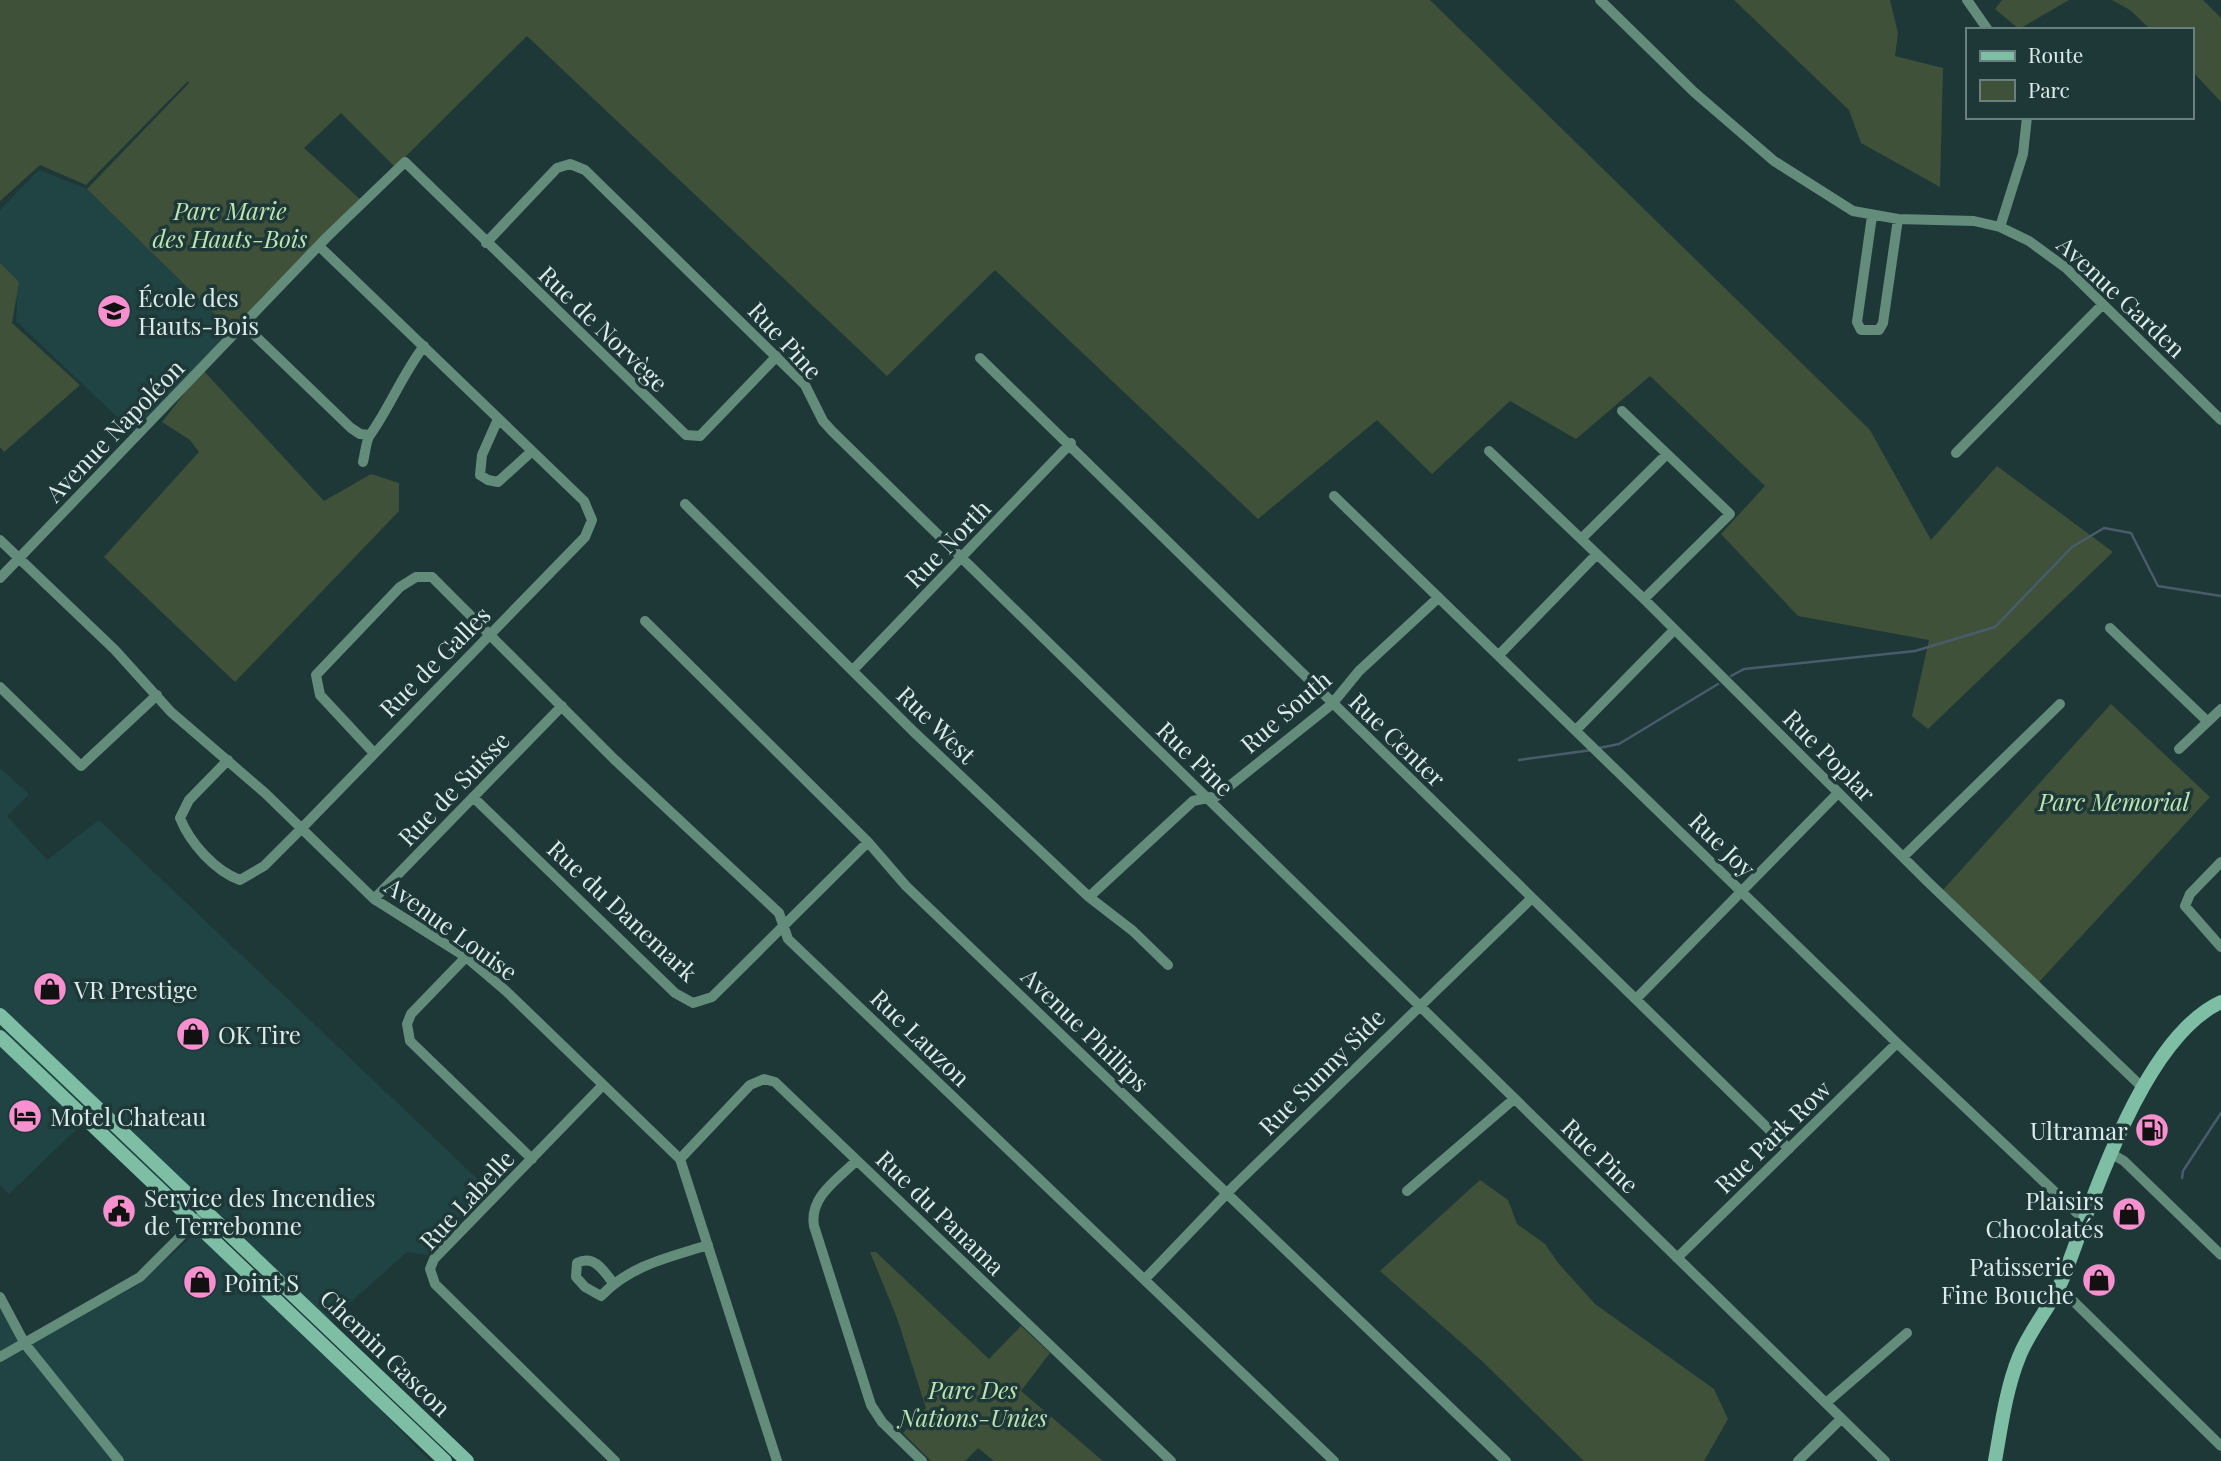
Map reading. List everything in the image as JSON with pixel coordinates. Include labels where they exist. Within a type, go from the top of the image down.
[{"type":"main road","points":[[1994,1461],[2019,1357],[2059,1287],[2130,1108],[2171,1045],[2195,1019],[2221,1002]]},
{"type":"main road","name":"Chemin Gascon","points":[[0,1016],[467,1461]]},
{"type":"main road","name":"Chemin Gascon","points":[[0,1037],[445,1461]]},
{"type":"street","name":"Avenue Garden","points":[[1600,0],[1694,92],[1774,161],[1841,204],[1872,216],[1898,219],[1940,218],[2000,227],[2029,241],[2066,268],[2221,420]]},
{"type":"street","points":[[1967,0],[1988,28]]},
{"type":"street","points":[[2000,227],[2023,154],[2030,119]]},
{"type":"street","name":"Rue de Norvège","points":[[405,162],[686,435],[700,436],[777,356]]},
{"type":"street","name":"Avenue Napoléon","points":[[0,578],[319,246],[405,162]]},
{"type":"street","name":"Rue Pine","points":[[486,243],[557,168],[566,164],[580,166],[777,356],[805,385],[823,421],[962,559],[1885,1461]]},
{"type":"street","points":[[1872,216],[1857,322],[1861,330],[1867,331],[1879,330],[1882,324],[1898,219]]},
{"type":"street","points":[[319,246],[424,346],[498,419],[531,452],[498,482],[480,475],[482,455],[498,419]]},
{"type":"street","points":[[1956,453],[2103,304]]},
{"type":"street","points":[[244,325],[351,428],[359,434],[370,435]]},
{"type":"street","points":[[363,462],[370,435],[381,423],[404,373],[424,346]]},
{"type":"street","name":"Rue Center","points":[[980,358],[1071,443],[1332,704],[1789,1149]]},
{"type":"street","points":[[1622,411],[1730,514],[1644,599]]},
{"type":"street","name":"Rue North","points":[[853,670],[1071,443]]},
{"type":"street","name":"Rue Poplar","points":[[1489,451],[1644,599],[2143,1088]]},
{"type":"street","name":"Rue de Galles","points":[[228,761],[188,800],[180,818],[186,833],[222,870],[240,880],[264,866],[302,829],[373,752],[585,537],[592,520],[584,501],[531,452]]},
{"type":"street","points":[[1581,539],[1667,454]]},
{"type":"street","name":"Rue Joy","points":[[1334,496],[1897,1043],[2077,1213],[2086,1217]]},
{"type":"street","name":"Rue West","points":[[685,505],[1090,897],[1133,931],[1168,965]]},
{"type":"street","name":"Avenue Louise","points":[[0,540],[115,650],[188,728],[302,829],[374,899],[466,957],[506,991],[680,1159],[777,1461]]},
{"type":"street","points":[[1499,655],[1597,554]]},
{"type":"street","name":"Rue Lauzon","points":[[373,752],[320,695],[316,675],[400,587],[416,576],[432,577],[562,706],[779,913],[788,939],[1334,1461]]},
{"type":"street","name":"Rue South","points":[[1090,897],[1193,800],[1217,796],[1332,704],[1359,671],[1438,598]]},
{"type":"street","name":"Avenue Phillips","points":[[645,621],[868,842],[906,886],[1506,1461]]},
{"type":"street","points":[[2110,628],[2207,721]]},
{"type":"street","points":[[1576,730],[1674,630]]},
{"type":"street","points":[[0,687],[81,766],[157,695]]},
{"type":"street","points":[[1904,856],[2060,704]]},
{"type":"street","name":"Rue de Suisse","points":[[374,899],[562,706]]},
{"type":"street","points":[[2179,749],[2221,709]]},
{"type":"street","points":[[1636,999],[1839,793]]},
{"type":"street","name":"Rue du Danemark","points":[[473,797],[675,993],[693,1003],[712,997],[868,842]]},
{"type":"street","points":[[2221,862],[2190,894],[2185,906],[2221,947]]},
{"type":"street","name":"Rue Sunny Side","points":[[1145,1279],[1418,1005],[1532,898]]},
{"type":"street","points":[[466,957],[411,1014],[407,1033],[410,1041],[532,1159]]},
{"type":"street","name":"Rue Park Row","points":[[1677,1258],[1897,1043]]},
{"type":"street","name":"Rue du Panama","points":[[680,1159],[750,1085],[764,1079],[775,1082],[1171,1461]]},
{"type":"street","name":"Rue Labelle","points":[[603,1085],[434,1259],[430,1269],[431,1277],[615,1461]]},
{"type":"street","points":[[1407,1191],[1514,1098]]},
{"type":"street","points":[[2112,1154],[2124,1161],[2221,1255]]},
{"type":"street","points":[[856,1161],[816,1201],[811,1212],[814,1226],[871,1405],[882,1422],[922,1461]]},
{"type":"street","points":[[0,1357],[141,1277],[206,1211]]},
{"type":"street","points":[[613,1283],[648,1263],[708,1245]]},
{"type":"street","points":[[2059,1287],[2221,1446]]},
{"type":"street","points":[[0,1297],[25,1343],[119,1461]]},
{"type":"street","points":[[1826,1403],[1907,1333]]},
{"type":"street","points":[[1798,1461],[1841,1419]]},
{"type":"street","points":[[595,1461],[605,1451]]},
{"type":"shaded area","name":"École des Hauts-Bois","points":[[39,170],[87,189],[234,333],[134,433],[16,321],[17,301],[0,265],[0,210]]},
{"type":"shaded area","points":[[0,768],[29,794],[7,816],[47,860],[99,820],[487,1188],[427,1255],[407,1252],[326,1324],[88,1118],[9,1194],[0,1185]]},
{"type":"shaded area","points":[[203,1227],[430,1461],[0,1461],[0,1306],[26,1343],[135,1287]]},
{"type":"green space","name":"Parc Marie des Hauts-Bois","points":[[0,0],[1430,0],[1870,430],[1931,540],[1997,466],[2113,552],[1928,729],[1912,716],[1929,640],[1798,616],[1721,534],[1765,486],[1650,376],[1576,439],[1510,401],[1432,474],[1377,420],[1258,519],[995,270],[887,376],[527,36],[395,167],[341,113],[304,148],[362,201],[234,333],[87,189],[188,81],[86,185],[40,165],[0,201]]},
{"type":"green space","points":[[1734,0],[1890,0],[1898,33],[1895,56],[1943,68],[1940,187],[1861,143],[1849,110]]},
{"type":"green space","points":[[2002,0],[2069,0],[2021,28],[1995,9]]},
{"type":"green space","points":[[2112,0],[2203,0],[2221,18],[2221,102],[2193,72],[2193,28],[2149,28],[2130,10]]},
{"type":"green space","points":[[0,263],[19,282],[12,323],[80,385],[4,452],[0,447]]},
{"type":"green space","points":[[203,370],[324,501],[371,474],[399,483],[399,511],[235,682],[104,557],[199,452],[190,440],[162,422]]},
{"type":"green space","name":"Parc Memorial","points":[[2111,704],[2210,797],[2038,983],[1942,891]]},
{"type":"green space","points":[[1480,1180],[1508,1200],[1517,1224],[1545,1244],[1595,1304],[1714,1389],[1728,1419],[1704,1461],[1584,1461],[1482,1361],[1380,1271]]},
{"type":"green space","name":"Parc Des Nations-Unies","points":[[870,1252],[876,1252],[989,1359],[1021,1326],[1050,1353],[1021,1391],[1103,1461],[994,1461],[978,1448],[965,1461],[931,1461],[903,1433],[926,1408],[897,1318]]},
{"type":"waterway","points":[[1731,676],[1744,669],[1915,651],[1995,627],[2072,547],[2104,528],[2131,533],[2158,586],[2221,596]]},
{"type":"waterway","points":[[1599,748],[1619,744],[1718,684]]},
{"type":"waterway","points":[[1519,760],[1592,750]]},
{"type":"waterway","points":[[2182,1178],[2183,1171],[2221,1113]]},
{"type":"place","name":"École des Hauts-Bois","points":[[114,311]]},
{"type":"place","name":"VR Prestige","points":[[50,989]]},
{"type":"place","name":"OK Tire","points":[[193,1034]]},
{"type":"place","name":"Motel Chateau","points":[[25,1116]]},
{"type":"place","name":"Ultramar","points":[[2152,1130]]},
{"type":"place","name":"Service des Incendies de Terrebonne","points":[[119,1211]]},
{"type":"place","name":"Plaisirs Chocolatés","points":[[2129,1214]]},
{"type":"place","name":"Patisserie Fine Bouche","points":[[2099,1280]]},
{"type":"place","name":"Point S","points":[[200,1282]]}]
